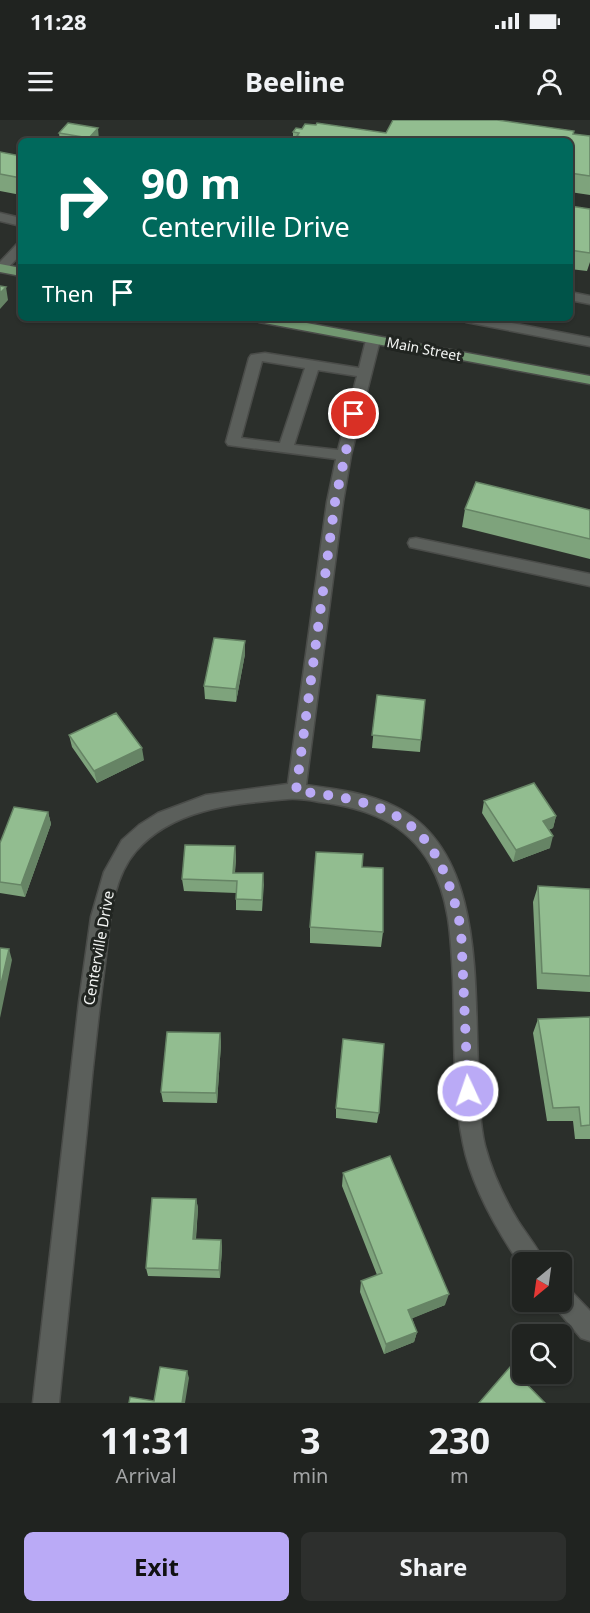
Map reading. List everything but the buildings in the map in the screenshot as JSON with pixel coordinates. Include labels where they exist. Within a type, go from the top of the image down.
[{"type":"main road","points":[[0,268],[18,271]]},
{"type":"main road","name":"Main Street","points":[[275,321],[590,380]]},
{"type":"street","points":[[0,217],[18,221]]},
{"type":"street","points":[[0,268],[18,250]]},
{"type":"street","points":[[573,297],[590,300]]},
{"type":"street","points":[[482,321],[590,342]]},
{"type":"street","points":[[296,791],[328,548],[344,455],[373,340]]},
{"type":"street","points":[[344,455],[233,442],[254,361],[265,357],[364,373]]},
{"type":"street","points":[[286,448],[313,364]]},
{"type":"street","points":[[416,543],[590,580]]},
{"type":"street","name":"Centerville Drive","points":[[46,1403],[88,1004],[105,898],[115,870],[127,848],[145,830],[169,815],[224,799],[296,791],[328,794],[360,801],[392,813],[410,823],[423,836],[434,852],[456,903],[461,929],[468,1091],[474,1145],[494,1199],[526,1252]]},
{"type":"street","points":[[572,1309],[590,1329]]},
{"type":"route","points":[[354,414],[335,502],[296,791],[328,794],[360,801],[392,813],[410,823],[434,852],[456,903],[461,929],[468,1091]]}]
